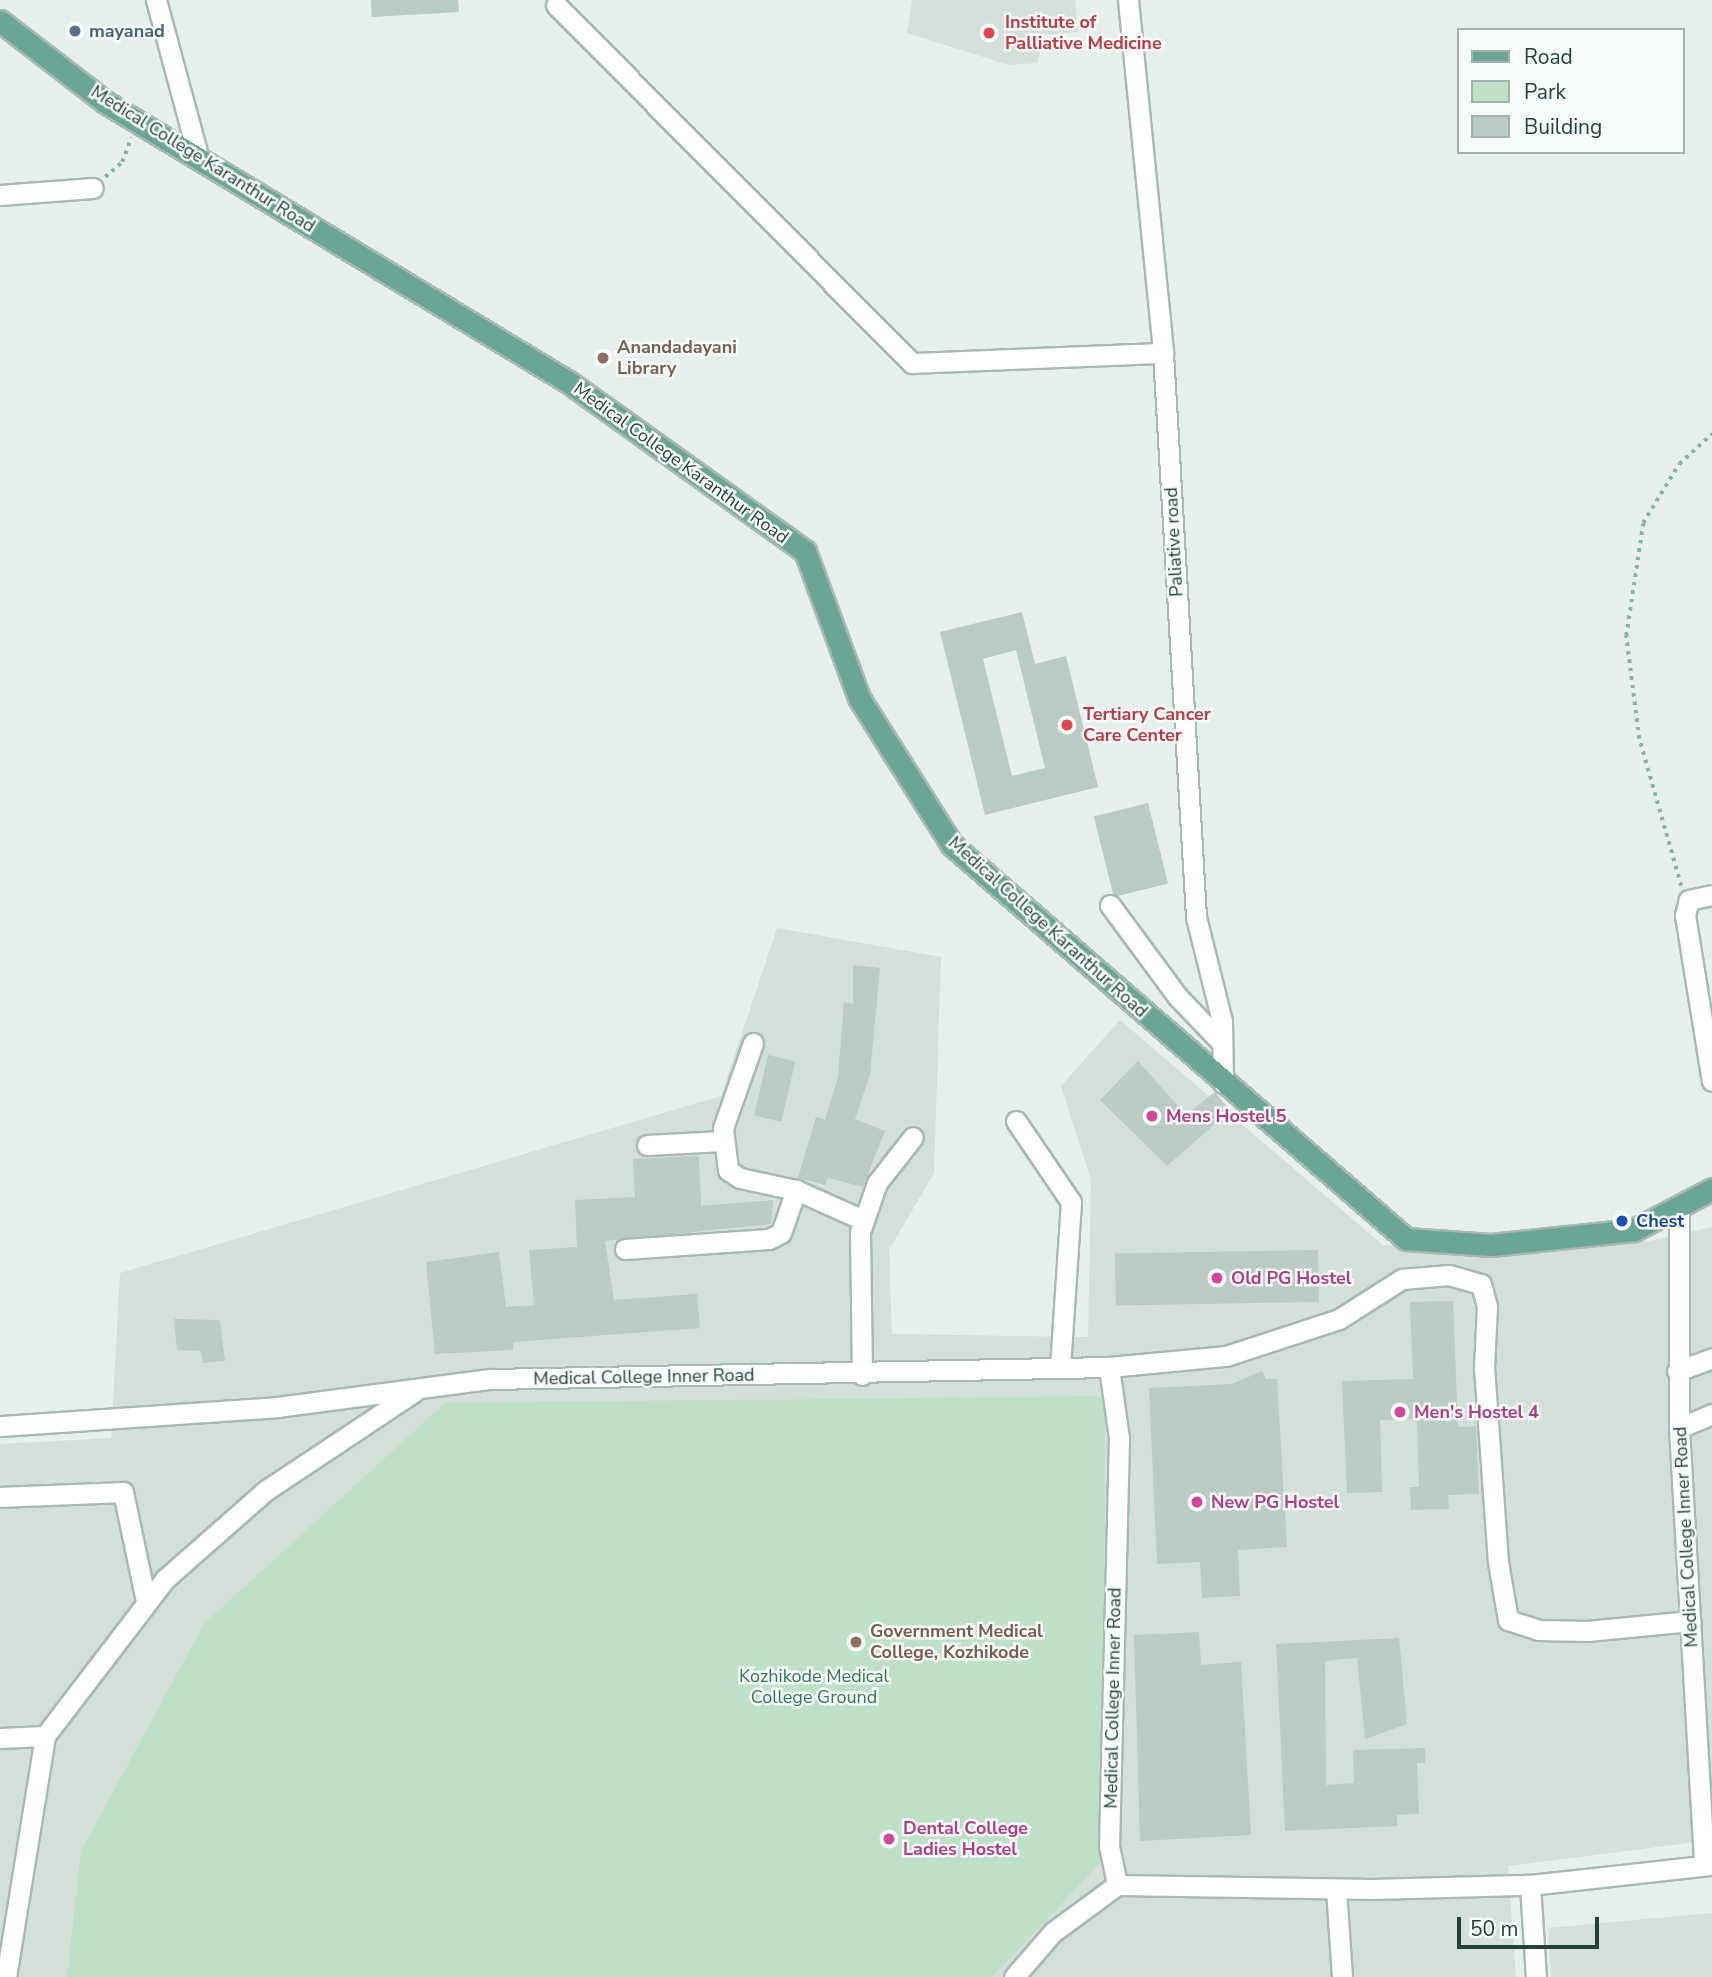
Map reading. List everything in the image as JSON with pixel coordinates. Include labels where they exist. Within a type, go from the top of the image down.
[{"type":"main road","name":"Medical College Karanthur Road","points":[[0,21],[138,122],[570,383],[805,551],[859,698],[952,845],[1223,1083],[1406,1239],[1491,1245],[1634,1230],[1712,1189]]},
{"type":"street","points":[[156,0],[199,159]]},
{"type":"street","name":"Paliative road","points":[[1128,0],[1163,353],[1196,917],[1222,1043],[1223,1083]]},
{"type":"street","points":[[556,5],[912,363],[1163,353]]},
{"type":"street","points":[[0,195],[93,188]]},
{"type":"street","points":[[1712,895],[1688,904],[1689,947],[1712,1081]]},
{"type":"street","points":[[1110,905],[1177,996],[1222,1043]]},
{"type":"street","points":[[753,1043],[729,1102],[722,1141],[728,1170],[740,1178],[796,1190],[863,1220]]},
{"type":"street","points":[[1016,1121],[1071,1202],[1060,1367]]},
{"type":"street","points":[[862,1374],[863,1220],[877,1183],[913,1137]]},
{"type":"street","points":[[647,1145],[722,1141]]},
{"type":"street","points":[[625,1249],[769,1239],[781,1233],[796,1190]]},
{"type":"street","name":"Medical College Inner Road","points":[[6,1977],[46,1736],[146,1601],[265,1491],[421,1387],[554,1377],[862,1374],[1109,1367],[1119,1438],[1109,1846],[1117,1885],[1336,1889],[1530,1885],[1708,1865],[1679,1428],[1679,1208]]},
{"type":"street","points":[[1109,1367],[1226,1356],[1339,1319],[1402,1279],[1449,1275],[1481,1284],[1487,1306],[1484,1367],[1499,1562],[1508,1620],[1538,1630],[1587,1631],[1691,1621]]},
{"type":"street","points":[[1677,1371],[1712,1358]]},
{"type":"street","points":[[0,1426],[277,1407],[421,1387]]},
{"type":"street","points":[[1679,1428],[1712,1414]]},
{"type":"street","points":[[0,1497],[123,1492],[146,1601]]},
{"type":"street","points":[[0,1738],[46,1736]]},
{"type":"street","points":[[1014,1977],[1053,1932],[1117,1885]]},
{"type":"street","points":[[1530,1885],[1536,1977]]},
{"type":"street","points":[[1336,1889],[1342,1977]]},
{"type":"path","points":[[93,188],[122,162],[138,122]]},
{"type":"path","points":[[1688,904],[1668,855],[1639,739],[1626,635],[1643,523],[1679,464],[1712,434]]},
{"type":"shaded area","name":"Institute of Palliative Medicine","points":[[912,0],[1075,0],[1078,32],[1044,35],[1037,63],[1009,65],[907,33]]},
{"type":"shaded area","name":"Government Medical College, Kozhikode","points":[[777,928],[941,957],[934,1173],[889,1250],[892,1334],[1088,1337],[1091,1180],[1061,1086],[1120,1020],[1383,1245],[1649,1241],[1712,1227],[1712,1840],[1508,1866],[1516,1977],[0,1977],[0,1444],[111,1438],[120,1273],[721,1096]]},
{"type":"shaded area","points":[[1712,1913],[1712,1977],[1551,1977],[1548,1928]]},
{"type":"green space","name":"Kozhikode Medical College Ground","points":[[1105,1396],[1103,1860],[992,1977],[67,1977],[81,1851],[204,1624],[445,1403]]},
{"type":"building","points":[[371,0],[458,0],[459,12],[372,17]]},
{"type":"building","points":[[1022,612],[1035,664],[1066,656],[1098,787],[985,815],[940,632]],"holes":[[[1016,650],[1045,768],[1012,776],[983,659]]]},
{"type":"building","points":[[1148,803],[1168,884],[1114,897],[1094,817]]},
{"type":"building","points":[[853,965],[880,968],[870,1075],[855,1119],[885,1131],[863,1187],[828,1178],[825,1185],[798,1178],[816,1117],[825,1120],[838,1077],[844,1002],[853,1004]]},
{"type":"building","points":[[768,1055],[795,1061],[781,1122],[754,1115]]},
{"type":"building","name":"Mens Hostel 5","points":[[1138,1061],[1186,1115],[1215,1092],[1230,1111],[1167,1166],[1100,1100]]},
{"type":"building","points":[[699,1156],[701,1206],[773,1200],[771,1224],[605,1241],[614,1300],[697,1294],[700,1328],[513,1342],[513,1350],[435,1354],[426,1262],[499,1252],[506,1307],[534,1305],[529,1250],[577,1247],[575,1200],[635,1197],[633,1159]]},
{"type":"building","name":"Old PG Hostel","points":[[1318,1250],[1319,1302],[1116,1306],[1115,1254]]},
{"type":"building","name":"Men's Hostel 4","points":[[1453,1301],[1458,1427],[1476,1426],[1479,1494],[1448,1495],[1449,1509],[1411,1510],[1410,1487],[1419,1487],[1417,1419],[1380,1420],[1382,1492],[1347,1493],[1342,1381],[1413,1379],[1410,1302]]},
{"type":"building","points":[[174,1319],[220,1320],[225,1361],[203,1363],[201,1351],[177,1350]]},
{"type":"building","points":[[1262,1371],[1266,1379],[1277,1379],[1287,1547],[1238,1550],[1240,1596],[1202,1598],[1200,1562],[1157,1564],[1149,1388],[1232,1384]]},
{"type":"building","points":[[1199,1632],[1201,1665],[1241,1662],[1251,1835],[1140,1841],[1134,1635]]},
{"type":"building","points":[[1399,1638],[1407,1724],[1365,1739],[1357,1658],[1325,1661],[1326,1785],[1354,1783],[1353,1750],[1425,1748],[1425,1763],[1417,1763],[1419,1814],[1397,1815],[1397,1826],[1285,1831],[1276,1644]]},
{"type":"place","name":"mayanad","points":[[75,31]]},
{"type":"place","name":"Institute of Palliative Medicine","points":[[989,33]]},
{"type":"place","name":"Anandadayani Library","points":[[603,358]]},
{"type":"place","name":"Tertiary Cancer Care Center","points":[[1067,725]]},
{"type":"place","name":"Mens Hostel 5","points":[[1152,1116]]},
{"type":"place","name":"Chest","points":[[1622,1221]]},
{"type":"place","name":"Old PG Hostel","points":[[1217,1278]]},
{"type":"place","name":"Men's Hostel 4","points":[[1400,1412]]},
{"type":"place","name":"New PG Hostel","points":[[1197,1502]]},
{"type":"place","name":"Government Medical College, Kozhikode","points":[[856,1642]]},
{"type":"place","name":"Dental College Ladies Hostel","points":[[889,1839]]}]
